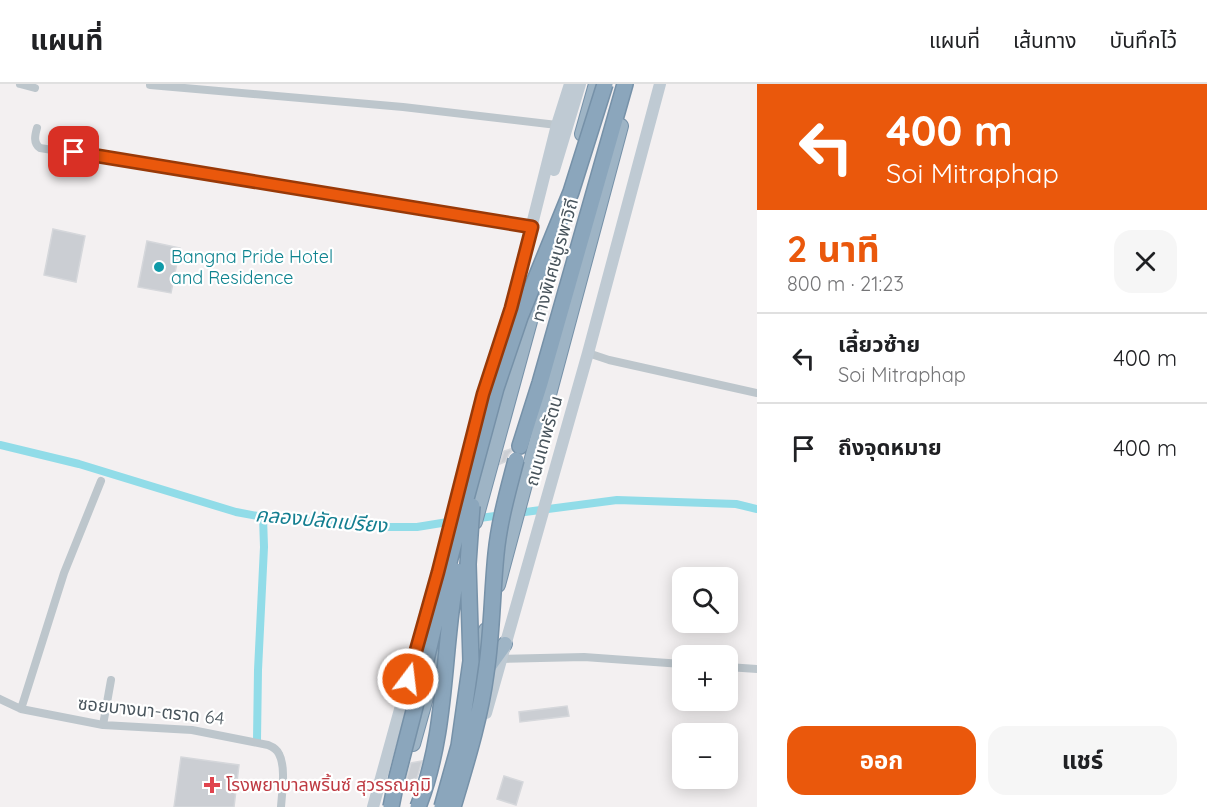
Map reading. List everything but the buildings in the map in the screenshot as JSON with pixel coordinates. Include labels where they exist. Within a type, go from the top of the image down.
[{"type":"highway","points":[[393,807],[438,653],[470,536],[475,508],[596,84]]},
{"type":"highway","points":[[393,807],[397,777],[451,554],[496,388],[520,317],[571,192],[605,84]]},
{"type":"highway","name":"ทางพิเศษบูรพาวิถี","points":[[418,807],[438,734],[453,595],[507,380],[527,320],[578,195],[613,84]]},
{"type":"highway","name":"ทางพิเศษบูรพาวิถี","points":[[453,807],[483,692],[489,648],[496,553],[503,509],[625,84]]},
{"type":"highway","name":"ถนนเทพรัตน","points":[[436,807],[468,696],[632,84]]},
{"type":"highway","points":[[442,807],[459,746],[471,661],[468,564],[475,508]]},
{"type":"highway","points":[[438,572],[438,653]]},
{"type":"highway","points":[[468,696],[505,644]]},
{"type":"main road","points":[[373,807],[438,572],[483,394],[511,308],[557,125],[570,84]]},
{"type":"main road","points":[[536,210],[551,180],[580,84]]},
{"type":"main road","name":"ถนนเทพรัตน","points":[[459,807],[588,353],[660,84]]},
{"type":"street","points":[[20,84],[35,88]]},
{"type":"street","points":[[150,85],[403,107],[557,125]]},
{"type":"street","points":[[37,128],[35,136],[40,148],[532,227]]},
{"type":"street","points":[[588,353],[609,360],[757,393]]},
{"type":"street","points":[[21,709],[64,573],[101,481]]},
{"type":"street","points":[[501,659],[584,657],[672,663]]},
{"type":"street","points":[[738,668],[757,669]]},
{"type":"street","points":[[103,725],[111,680]]},
{"type":"street","name":"ซอยบางนา-ตราด 64","points":[[0,699],[21,709],[103,725],[192,730],[268,745],[279,752],[281,759],[283,776],[281,807]]},
{"type":"waterway","name":"คลองปลัดเปรียง","points":[[0,445],[79,464],[236,512],[263,517],[390,527],[417,527],[454,521]]},
{"type":"waterway","name":"คลองปลัดเปรียง","points":[[472,519],[617,500],[736,504],[757,509]]},
{"type":"waterway","points":[[257,740],[264,547],[263,517]]},
{"type":"place","name":"Bangna Pride Hotel and Residence","points":[[159,267]]},
{"type":"place","name":"โรงพยาบาลพริ้นซ์ สุวรรณภูมิ","points":[[212,785]]},
{"type":"route","points":[[74,152],[532,227],[511,308],[483,394],[408,679]]}]
